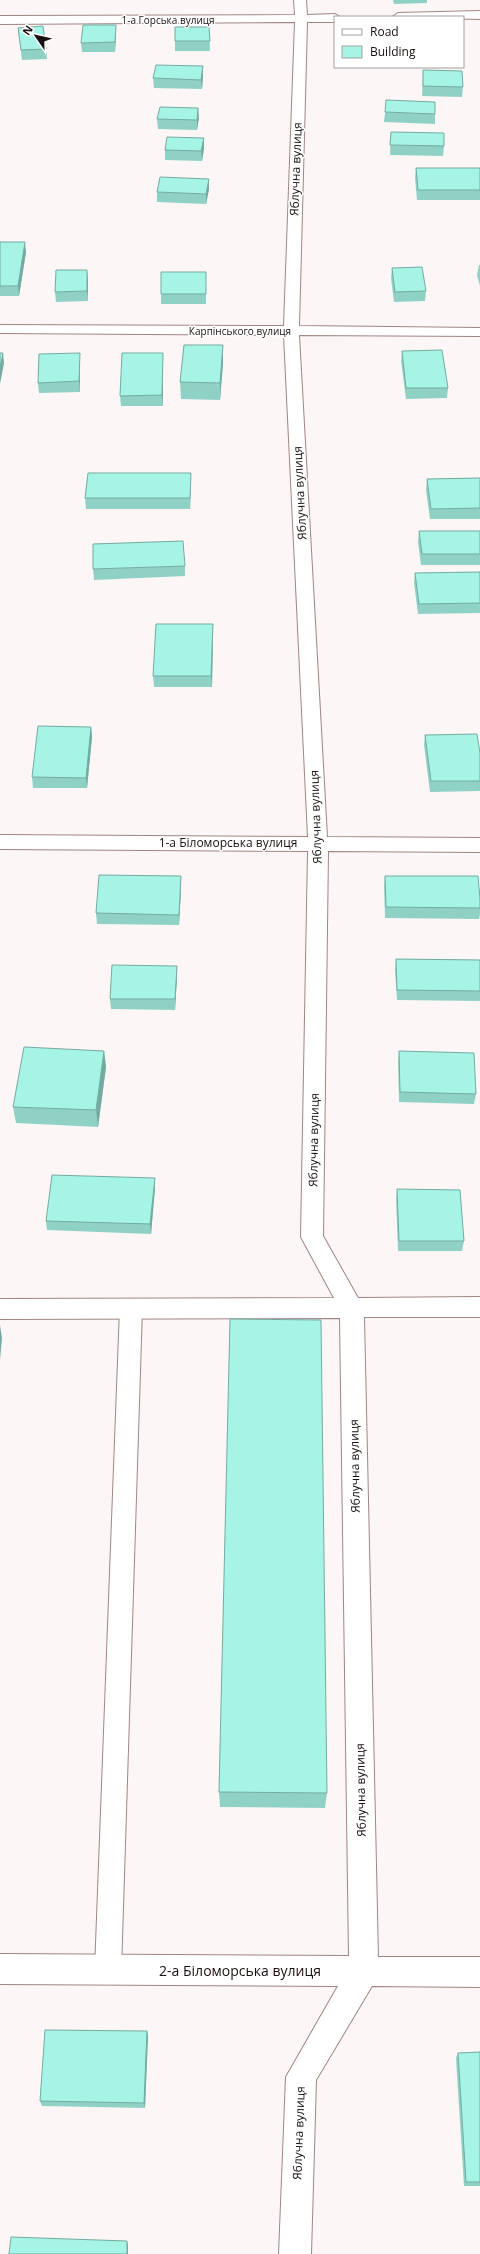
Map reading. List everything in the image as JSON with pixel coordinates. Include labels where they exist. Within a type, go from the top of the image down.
[{"type":"street","name":"1-а Горська вулиця","points":[[0,20],[300,9],[334,18]]},
{"type":"street","name":"Яблучна вулиця","points":[[295,2254],[301,2077],[364,1971],[352,1308],[312,1237],[318,843],[291,331],[300,9]]},
{"type":"street","points":[[439,16],[480,15]]},
{"type":"street","name":"Карпінського вулиця","points":[[0,329],[480,332]]},
{"type":"street","name":"1-а Біломорська вулиця","points":[[0,842],[480,845]]},
{"type":"street","points":[[0,1309],[480,1307]]},
{"type":"street","name":"2-а Біломорська вулиця","points":[[0,1969],[480,1972]]},
{"type":"lane","points":[[108,1970],[131,1308]]},
{"type":"building","points":[[83,25],[116,25],[115,42],[81,43]]},
{"type":"building","points":[[43,26],[46,49],[21,50],[18,28]]},
{"type":"building","points":[[175,27],[209,27],[210,41],[175,41]]},
{"type":"building","points":[[156,65],[203,66],[201,80],[153,78]]},
{"type":"building","points":[[423,70],[462,71],[463,87],[423,86]]},
{"type":"building","points":[[386,100],[435,102],[435,114],[385,112]]},
{"type":"building","points":[[160,107],[198,108],[197,120],[157,119]]},
{"type":"building","points":[[391,132],[444,133],[444,146],[390,145]]},
{"type":"building","points":[[167,137],[204,138],[201,151],[165,150]]},
{"type":"building","points":[[416,168],[480,168],[480,190],[418,190]]},
{"type":"building","points":[[160,177],[209,179],[206,194],[157,192]]},
{"type":"building","points":[[0,242],[25,242],[18,286],[0,286]]},
{"type":"building","points":[[422,267],[426,291],[395,292],[392,268]]},
{"type":"building","points":[[56,270],[87,270],[87,291],[55,292]]},
{"type":"building","points":[[161,272],[206,272],[206,294],[161,294]]},
{"type":"building","points":[[184,345],[223,345],[220,383],[180,382]]},
{"type":"building","points":[[442,350],[448,388],[406,388],[402,351]]},
{"type":"building","points":[[0,353],[3,353],[0,368]]},
{"type":"building","points":[[80,353],[79,381],[38,383],[39,354]]},
{"type":"building","points":[[122,353],[163,353],[162,395],[120,396]]},
{"type":"building","points":[[88,473],[191,473],[190,498],[85,498]]},
{"type":"building","points":[[480,478],[480,508],[431,509],[427,479]]},
{"type":"building","points":[[419,531],[480,531],[480,554],[422,554]]},
{"type":"building","points":[[183,541],[185,566],[93,569],[93,544]]},
{"type":"building","points":[[480,572],[480,603],[419,604],[415,573]]},
{"type":"building","points":[[156,624],[213,624],[211,676],[153,676]]},
{"type":"building","points":[[38,726],[91,727],[86,778],[32,777]]},
{"type":"building","points":[[477,734],[480,753],[480,781],[431,781],[425,735]]},
{"type":"building","points":[[99,875],[181,876],[179,915],[96,913]]},
{"type":"building","points":[[385,876],[478,876],[480,908],[386,907]]},
{"type":"building","points":[[396,959],[480,960],[480,991],[397,990]]},
{"type":"building","points":[[112,965],[177,966],[175,999],[110,999]]},
{"type":"building","points":[[24,1047],[104,1051],[96,1110],[13,1107]]},
{"type":"building","points":[[399,1051],[474,1053],[476,1094],[400,1092]]},
{"type":"building","points":[[52,1175],[155,1178],[150,1224],[46,1221]]},
{"type":"building","points":[[397,1189],[460,1190],[464,1241],[399,1241]]},
{"type":"building","points":[[230,1319],[321,1320],[327,1793],[219,1792]]},
{"type":"building","points":[[45,2030],[147,2031],[144,2103],[40,2101]]},
{"type":"building","points":[[480,2052],[480,2182],[466,2182],[458,2053]]},
{"type":"building","points":[[11,2237],[127,2241],[127,2254],[9,2254]]}]
